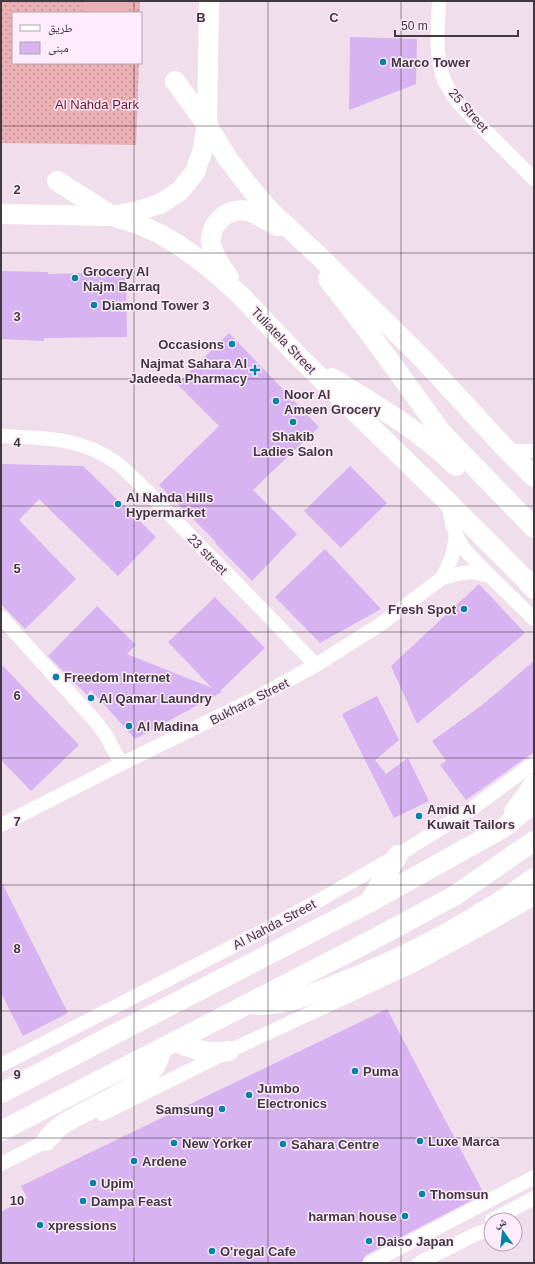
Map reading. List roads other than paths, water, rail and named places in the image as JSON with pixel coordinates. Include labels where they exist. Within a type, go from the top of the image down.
[{"type":"street","points":[[1,214],[112,216],[137,211],[160,204],[180,191],[195,172],[204,149],[207,125],[209,1]]},
{"type":"street","name":"25 Street","points":[[439,1],[439,60],[447,86],[456,99],[475,120],[534,179]]},
{"type":"street","points":[[175,81],[207,125],[228,158],[269,210],[319,256],[422,359],[534,477]]},
{"type":"street","name":"Tuliatela Street","points":[[56,181],[112,216],[138,224],[160,234],[194,255],[241,296],[300,358],[531,583]]},
{"type":"street","points":[[241,296],[215,256],[212,248],[212,231],[216,223],[230,212],[248,211],[293,232]]},
{"type":"street","points":[[319,256],[328,280],[371,335],[442,433],[534,528]]},
{"type":"street","points":[[300,358],[400,420],[433,445],[534,543]]},
{"type":"street","name":"23 street","points":[[1,436],[66,440],[93,449],[117,463],[138,482],[316,665]]},
{"type":"street","points":[[505,448],[515,451],[534,451]]},
{"type":"street","points":[[448,502],[456,535],[464,549],[534,619]]},
{"type":"street","name":"Bukhara Street","points":[[442,578],[452,557],[456,535]]},
{"type":"street","name":"Bukhara Street","points":[[1,825],[254,699],[316,665],[381,624],[442,578],[471,572],[490,576]]},
{"type":"street","points":[[1,617],[97,723],[107,737],[121,764]]},
{"type":"street","name":"Al Nahda Street","points":[[1,1065],[257,934],[398,855],[470,810],[534,763]]},
{"type":"street","points":[[503,828],[534,784]]},
{"type":"street","name":"Al Nahda Street","points":[[1,1093],[370,902],[503,828],[534,803]]},
{"type":"street","points":[[1,1131],[249,1004],[454,896],[534,841]]},
{"type":"street","points":[[370,902],[398,855]]},
{"type":"street","points":[[249,1004],[267,1005],[303,997],[359,975],[406,954],[440,936],[507,897],[534,878]]},
{"type":"street","points":[[1,1164],[229,1051],[412,966],[534,898]]},
{"type":"street","points":[[169,1045],[185,1046],[206,1052],[229,1051]]},
{"type":"street","points":[[46,1141],[52,1132],[65,1123],[142,1080],[154,1068],[169,1045]]},
{"type":"street","points":[[370,1263],[534,1177]]},
{"type":"street","points":[[507,1212],[534,1198]]},
{"type":"street","points":[[523,1214],[534,1209]]},
{"type":"street","points":[[419,1263],[483,1233]]},
{"type":"place","name":"Marco Tower","points":[[383,62]]},
{"type":"place","name":"Grocery Al Najm Barraq","points":[[75,278]]},
{"type":"place","name":"Diamond Tower 3","points":[[94,305]]},
{"type":"place","name":"Occasions","points":[[232,344]]},
{"type":"place","name":"Najmat Sahara Al Jadeeda Pharmacy","points":[[255,370]]},
{"type":"place","name":"Noor Al Ameen Grocery","points":[[276,401]]},
{"type":"place","name":"Shakib Ladies Salon","points":[[293,422]]},
{"type":"place","name":"Al Nahda Hills Hypermarket","points":[[118,504]]},
{"type":"place","name":"Fresh Spot","points":[[464,609]]},
{"type":"place","name":"Freedom Internet","points":[[56,677]]},
{"type":"place","name":"Al Qamar Laundry","points":[[91,698]]},
{"type":"place","name":"Al Madina","points":[[129,726]]},
{"type":"place","name":"Amid Al Kuwait Tailors","points":[[419,816]]},
{"type":"place","name":"Puma","points":[[355,1071]]},
{"type":"place","name":"Jumbo Electronics","points":[[249,1095]]},
{"type":"place","name":"Samsung","points":[[222,1109]]},
{"type":"place","name":"Luxe Marca","points":[[420,1141]]},
{"type":"place","name":"New Yorker","points":[[174,1143]]},
{"type":"place","name":"Sahara Centre","points":[[283,1144]]},
{"type":"place","name":"Ardene","points":[[134,1161]]},
{"type":"place","name":"Upim","points":[[93,1183]]},
{"type":"place","name":"Thomsun","points":[[422,1194]]},
{"type":"place","name":"Dampa Feast","points":[[83,1201]]},
{"type":"place","name":"harman house","points":[[405,1216]]},
{"type":"place","name":"xpressions","points":[[40,1225]]},
{"type":"place","name":"Daiso Japan","points":[[369,1241]]},
{"type":"place","name":"O'regal Cafe","points":[[212,1251]]},
{"type":"park label","name":"Al Nahda Park","points":[[97,104]]}]
